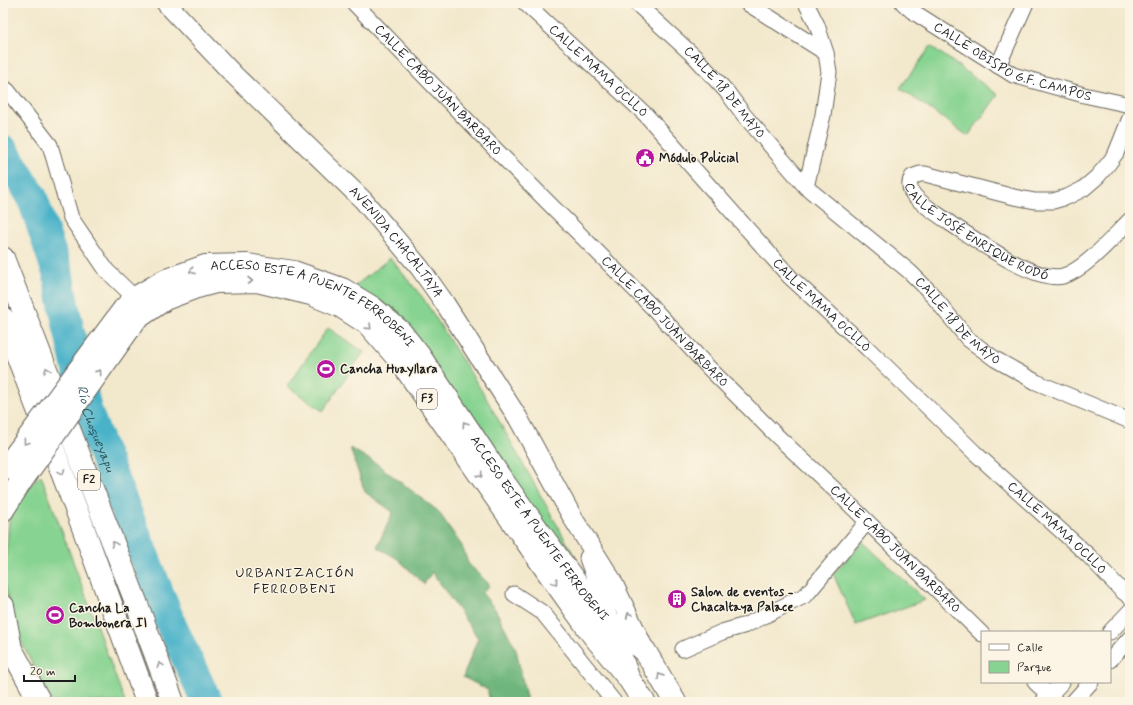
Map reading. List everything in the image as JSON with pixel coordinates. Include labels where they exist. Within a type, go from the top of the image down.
[{"type":"main road","name":"F2","points":[[3,258],[136,602],[173,702]]},
{"type":"main road","name":"ACCESO ESTE A PUENTE FERROBENI","points":[[132,309],[166,280],[205,266],[247,265],[294,272],[342,289],[373,308],[400,331],[418,354],[500,477],[584,594],[609,622],[645,651]]},
{"type":"main road","name":"ACCESO ESTE A PUENTE FERROBENI","points":[[132,309],[216,282],[257,281],[311,294],[340,306],[368,324],[401,362],[567,599],[593,635],[629,679]]},
{"type":"main road","name":"F3","points":[[3,510],[9,474],[132,309]]},
{"type":"main road","name":"F2","points":[[3,318],[78,514],[147,702]]},
{"type":"main road","points":[[3,606],[5,642],[40,702]]},
{"type":"main road","name":"AVENIDA CHACALTAYA","points":[[609,622],[629,679],[634,702]]},
{"type":"main road","name":"F3","points":[[645,651],[675,702]]},
{"type":"main road","name":"F3","points":[[629,679],[644,702]]},
{"type":"street","name":"AVENIDA CHACALTAYA","points":[[166,3],[234,74],[363,200],[420,268],[444,302],[518,418],[574,520],[611,579],[645,651]]},
{"type":"street","name":"CALLE CABO JUAN BARBARO","points":[[354,3],[489,143],[652,307],[709,368],[777,436],[868,522],[981,633]]},
{"type":"street","name":"CALLE MAMA OCLLO","points":[[524,3],[646,115],[689,157],[790,276],[975,453],[1089,556],[1122,591],[1130,597]]},
{"type":"street","name":"CALLE 18 DE MAYO","points":[[636,3],[695,57],[727,92],[744,115],[806,187],[910,272],[929,291],[968,339],[994,359],[1036,382],[1130,421]]},
{"type":"street","points":[[747,3],[826,53]]},
{"type":"street","points":[[806,3],[817,25],[826,53],[829,72],[823,115],[806,187]]},
{"type":"street","name":"CALLE OBISPO G.F. CAMPOS","points":[[903,3],[912,11],[1013,75],[1041,84],[1130,105]]},
{"type":"street","points":[[998,66],[1026,3]]},
{"type":"street","points":[[3,86],[50,145],[71,218],[108,271],[132,309]]},
{"type":"street","name":"CALLE JOSÉ ENRIQUE RODÓ","points":[[1130,118],[1116,153],[1109,163],[1097,177],[1083,189],[1067,197],[1053,201],[1035,201],[925,174],[916,175],[911,179],[910,185],[914,196],[994,252],[1029,270],[1051,277],[1062,276],[1071,272],[1091,258],[1130,220]]},
{"type":"street","name":"AVENIDA CHACALTAYA","points":[[574,520],[598,582],[609,622]]},
{"type":"street","points":[[683,650],[722,632],[746,625],[806,595],[868,522]]},
{"type":"street","points":[[514,594],[542,613],[614,702]]},
{"type":"street","points":[[1111,631],[1130,611]]},
{"type":"street","points":[[1111,659],[1130,638]]},
{"type":"street","points":[[1036,683],[1049,700],[1061,683]]},
{"type":"street","points":[[1073,702],[1090,683]]},
{"type":"green space","points":[[931,46],[998,95],[968,136],[900,88]]},
{"type":"green space","points":[[390,258],[423,298],[485,396],[592,588],[355,286]]},
{"type":"green space","name":"Cancha Huayllara","points":[[328,328],[364,352],[323,411],[287,386]]},
{"type":"green space","points":[[350,448],[377,464],[438,511],[462,546],[468,563],[490,585],[482,593],[495,609],[516,649],[527,702],[489,702],[488,690],[463,677],[478,638],[432,572],[424,584],[398,559],[377,547],[393,512],[365,492]]},
{"type":"green space","points":[[41,475],[125,702],[52,702],[15,630],[4,582],[9,521],[19,496]]},
{"type":"green space","points":[[863,542],[925,600],[856,625],[833,574]]},
{"type":"waterway","name":"Río Choqueyapu","points":[[3,150],[32,197],[58,274],[87,412],[172,627],[207,702]]},
{"type":"place","name":"Módulo Policial","points":[[645,158]]},
{"type":"place","name":"Cancha Huayllara","points":[[326,369]]},
{"type":"place","name":"Salon de eventos - Chacaltaya Palace","points":[[677,599]]},
{"type":"place","name":"Cancha La Bombonera II","points":[[55,615]]},
{"type":"district","name":"URBANIZACIÓN FERROBENI","points":[[295,582]]}]
